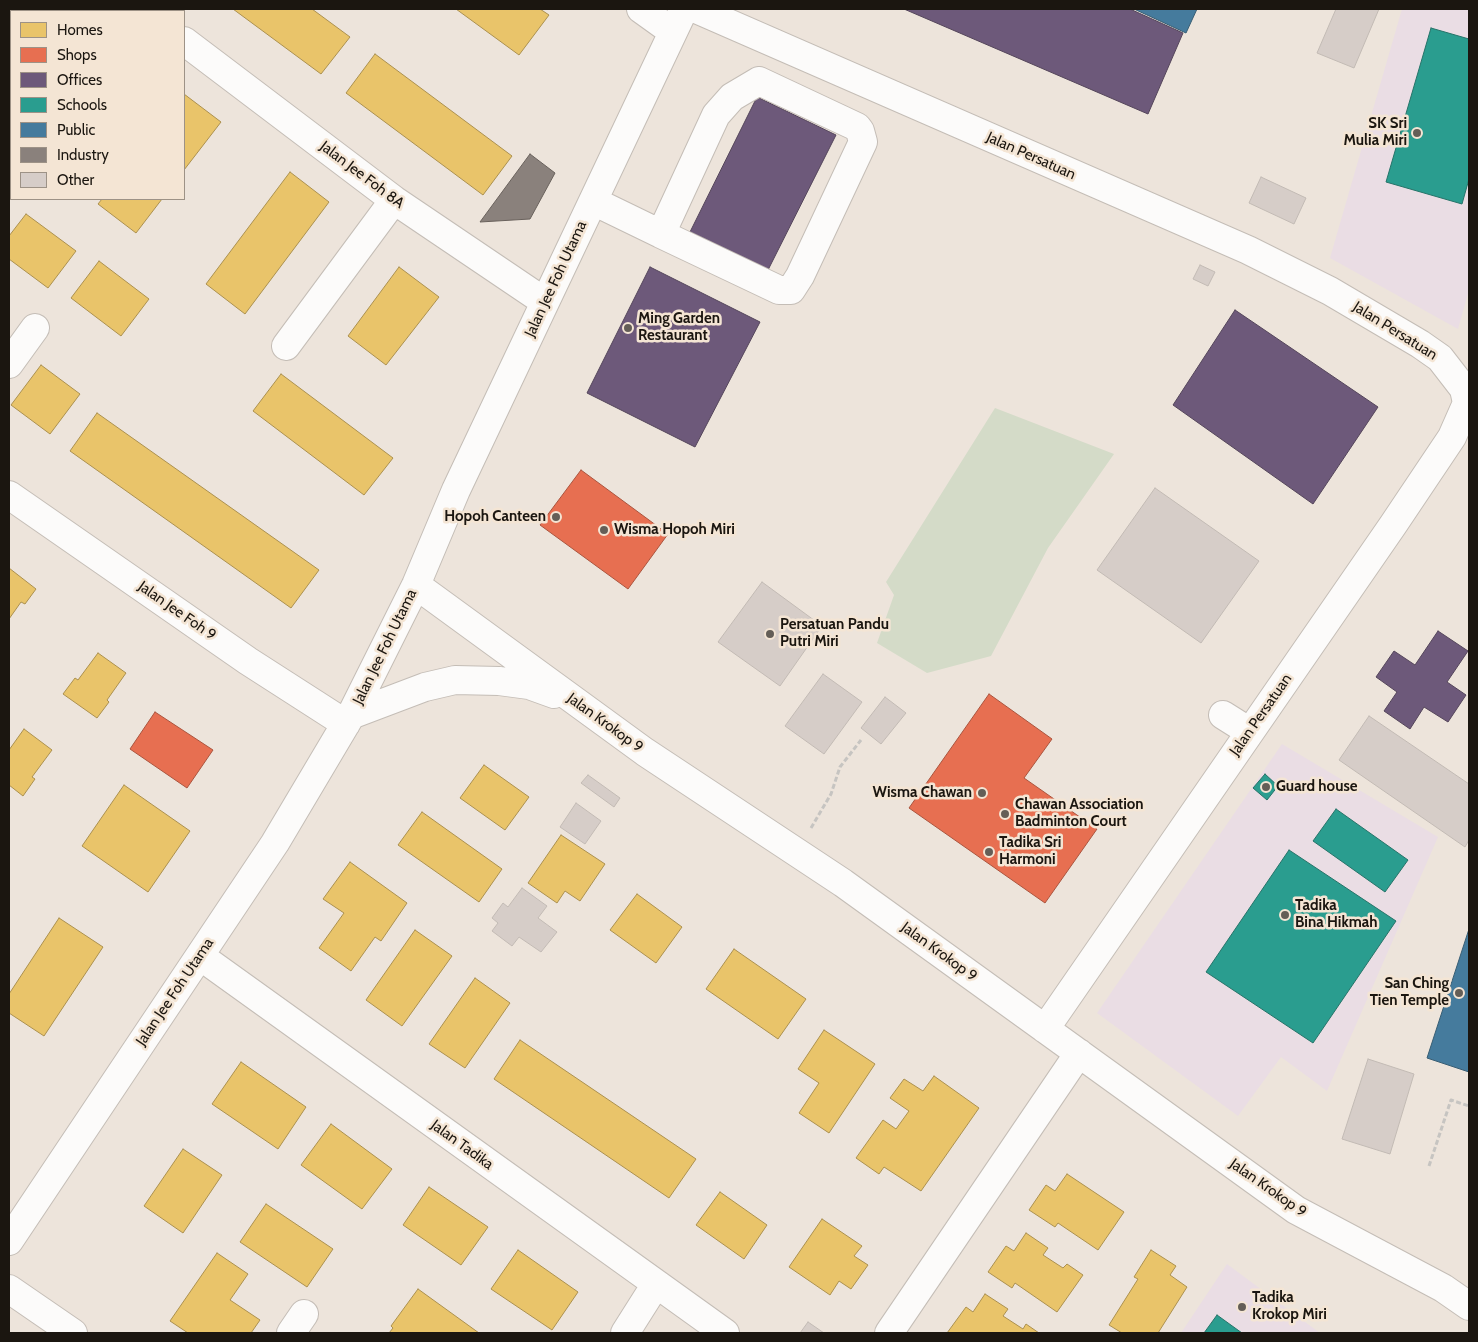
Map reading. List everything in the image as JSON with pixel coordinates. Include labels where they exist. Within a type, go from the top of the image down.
[{"type":"street","points":[[641,9],[679,20]]},
{"type":"street","name":"Jalan Persatuan","points":[[696,9],[1248,250],[1322,287],[1420,344],[1440,358],[1467,388],[1467,403],[1452,437],[1045,1028]]},
{"type":"street","name":"Jalan Jee Foh Utama","points":[[9,1241],[275,843],[349,719],[416,585],[456,490],[679,20]]},
{"type":"street","name":"Jalan Jee Foh 8A","points":[[185,42],[394,200],[545,302]]},
{"type":"street","points":[[593,201],[779,290],[791,290],[800,276],[863,142],[860,131],[857,127],[759,81],[732,97],[716,115],[662,234]]},
{"type":"street","points":[[857,127],[876,88]]},
{"type":"street","points":[[286,346],[394,200]]},
{"type":"street","points":[[9,364],[35,328]]},
{"type":"street","name":"Jalan Jee Foh 9","points":[[9,495],[248,661],[349,719]]},
{"type":"street","name":"Jalan Krokop 9","points":[[416,585],[645,752],[852,889],[1296,1210],[1443,1288],[1469,1306]]},
{"type":"street","points":[[349,719],[425,687],[454,680],[499,681],[529,685],[572,700]]},
{"type":"street","points":[[1223,715],[1250,732]]},
{"type":"street","name":"Jalan Tadika","points":[[200,956],[725,1333]]},
{"type":"street","points":[[889,1333],[1079,1053]]},
{"type":"street","points":[[625,1333],[656,1284]]},
{"type":"street","points":[[9,1290],[73,1333]]},
{"type":"path","points":[[795,852],[831,794],[840,767],[861,740]]},
{"type":"path","points":[[1429,1166],[1451,1100],[1469,1106]]},
{"type":"shaded area","name":"SK Sri Mulia Miri","points":[[1402,9],[1469,9],[1469,290],[1458,329],[1330,258]]},
{"type":"shaded area","name":"Tadika Bina Hikmah","points":[[1282,744],[1438,837],[1327,1091],[1281,1057],[1238,1116],[1097,1013]]},
{"type":"shaded area","name":"Tadika Krokop Miri","points":[[1227,1264],[1320,1333],[1181,1333]]},
{"type":"green space","points":[[995,408],[1114,454],[1048,548],[991,656],[927,673],[877,643],[894,595],[886,582]]},
{"type":"building: Homes","points":[[233,9],[312,9],[350,37],[321,74]]},
{"type":"building: Homes","points":[[456,9],[540,9],[549,15],[519,55]]},
{"type":"building: Homes","points":[[375,54],[512,156],[483,195],[346,93]]},
{"type":"building: Homes","points":[[10,84],[10,138],[9,137]]},
{"type":"building: Homes","points":[[185,95],[221,122],[185,169]]},
{"type":"building: Homes","points":[[290,172],[329,202],[245,314],[206,284]]},
{"type":"building: Homes","points":[[101,200],[161,200],[136,233],[98,204]]},
{"type":"building: Homes","points":[[26,214],[76,251],[48,288],[9,259],[9,236]]},
{"type":"building: Homes","points":[[99,261],[149,299],[121,336],[71,298]]},
{"type":"building: Homes","points":[[399,267],[439,297],[386,365],[348,336]]},
{"type":"building: Homes","points":[[41,365],[80,394],[50,434],[11,405]]},
{"type":"building: Homes","points":[[281,374],[393,458],[364,495],[253,411]]},
{"type":"building: Homes","points":[[97,413],[319,570],[291,608],[70,451]]},
{"type":"building: Homes","points":[[9,568],[36,589],[25,604],[21,602],[9,619]]},
{"type":"building: Homes","points":[[98,653],[126,673],[97,718],[63,694],[75,678],[78,680]]},
{"type":"building: Homes","points":[[24,729],[52,750],[32,777],[35,779],[23,796],[9,785],[9,750]]},
{"type":"building: Homes","points":[[484,765],[529,797],[505,830],[460,798]]},
{"type":"building: Homes","points":[[124,785],[190,831],[148,892],[82,846]]},
{"type":"building: Homes","points":[[422,812],[502,869],[479,902],[398,845]]},
{"type":"building: Homes","points":[[561,835],[605,864],[580,901],[565,891],[557,903],[528,883]]},
{"type":"building: Homes","points":[[350,862],[407,903],[381,941],[375,937],[351,971],[319,948],[344,913],[323,899]]},
{"type":"building: Homes","points":[[637,894],[682,927],[656,963],[610,930]]},
{"type":"building: Homes","points":[[59,918],[103,947],[44,1036],[9,1013],[9,994]]},
{"type":"building: Homes","points":[[415,930],[452,956],[402,1026],[366,1000]]},
{"type":"building: Homes","points":[[734,949],[806,999],[778,1039],[706,989]]},
{"type":"building: Homes","points":[[475,978],[510,1003],[465,1068],[429,1044]]},
{"type":"building: Homes","points":[[824,1030],[875,1064],[829,1133],[799,1113],[819,1083],[798,1069]]},
{"type":"building: Homes","points":[[520,1040],[696,1159],[669,1198],[494,1079]]},
{"type":"building: Homes","points":[[241,1062],[306,1107],[278,1149],[212,1104]]},
{"type":"building: Homes","points":[[934,1076],[979,1108],[921,1191],[884,1167],[879,1174],[856,1158],[883,1120],[896,1129],[909,1111],[890,1098],[904,1079],[923,1091]]},
{"type":"building: Homes","points":[[331,1124],[392,1169],[362,1209],[301,1165]]},
{"type":"building: Homes","points":[[183,1149],[222,1175],[183,1233],[144,1206]]},
{"type":"building: Homes","points":[[1067,1174],[1124,1212],[1098,1250],[1058,1223],[1055,1227],[1029,1210],[1046,1185],[1055,1191]]},
{"type":"building: Homes","points":[[429,1187],[488,1227],[461,1265],[403,1225]]},
{"type":"building: Homes","points":[[720,1192],[767,1225],[744,1259],[696,1225]]},
{"type":"building: Homes","points":[[266,1204],[333,1249],[307,1287],[240,1242]]},
{"type":"building: Homes","points":[[822,1219],[862,1246],[854,1256],[868,1265],[851,1289],[839,1281],[830,1295],[789,1267]]},
{"type":"building: Homes","points":[[1026,1233],[1048,1248],[1043,1255],[1063,1268],[1067,1264],[1083,1275],[1057,1312],[1015,1283],[1012,1288],[988,1272],[1006,1246],[1014,1251]]},
{"type":"building: Homes","points":[[518,1250],[578,1292],[552,1330],[491,1289]]},
{"type":"building: Homes","points":[[1151,1250],[1176,1266],[1170,1275],[1187,1287],[1158,1333],[1122,1333],[1109,1325],[1138,1279],[1134,1277]]},
{"type":"building: Homes","points":[[217,1253],[248,1274],[230,1300],[260,1320],[251,1333],[188,1333],[170,1321]]},
{"type":"building: Homes","points":[[418,1289],[479,1333],[389,1333],[393,1328],[391,1326]]},
{"type":"building: Homes","points":[[985,1294],[1008,1309],[1003,1316],[1023,1329],[1026,1324],[1039,1333],[947,1333],[966,1307],[973,1312]]},
{"type":"building: Shops","name":"Wisma Hopoh Miri","points":[[581,470],[668,534],[628,589],[540,525]]},
{"type":"building: Shops","name":"Wisma Chawan","points":[[989,694],[1052,739],[1024,778],[1097,829],[1045,903],[909,808]]},
{"type":"building: Shops","points":[[155,712],[213,750],[187,788],[130,749]]},
{"type":"building: Offices","points":[[904,9],[1130,9],[1183,33],[1148,114]]},
{"type":"building: Offices","points":[[757,97],[836,135],[768,270],[690,232]]},
{"type":"building: Offices","points":[[650,267],[760,322],[695,447],[587,393]]},
{"type":"building: Offices","points":[[1235,310],[1378,407],[1313,504],[1173,405]]},
{"type":"building: Offices","points":[[1438,631],[1468,651],[1447,682],[1466,695],[1448,722],[1424,707],[1410,729],[1384,711],[1397,692],[1376,677],[1394,651],[1415,665]]},
{"type":"building: Schools","points":[[1431,28],[1469,39],[1469,179],[1462,204],[1386,182]]},
{"type":"building: Schools","name":"Guard house","points":[[1265,774],[1278,786],[1267,800],[1253,788]]},
{"type":"building: Schools","points":[[1336,809],[1408,860],[1385,892],[1313,841]]},
{"type":"building: Schools","points":[[1289,850],[1396,921],[1313,1043],[1206,972]]},
{"type":"building: Schools","points":[[1217,1315],[1242,1333],[1204,1333]]},
{"type":"building: Public","points":[[1134,9],[1197,9],[1186,33]]},
{"type":"building: Public","name":"San Ching Tien Temple","points":[[1469,929],[1469,1072],[1427,1058]]},
{"type":"building: Industry","points":[[530,154],[555,173],[530,219],[480,222]]},
{"type":"building: Other","points":[[1336,9],[1379,9],[1354,68],[1317,53]]},
{"type":"building: Other","points":[[1261,177],[1306,198],[1294,224],[1249,203]]},
{"type":"building: Other","points":[[1200,265],[1215,272],[1208,286],[1193,279]]},
{"type":"building: Other","points":[[1155,488],[1259,561],[1201,643],[1097,570]]},
{"type":"building: Other","name":"Persatuan Pandu Putri Miri","points":[[762,582],[822,626],[780,686],[718,642]]},
{"type":"building: Other","points":[[823,674],[862,702],[824,754],[785,726]]},
{"type":"building: Other","points":[[885,697],[906,713],[881,744],[861,728]]},
{"type":"building: Other","points":[[1369,716],[1469,784],[1469,840],[1465,847],[1339,760]]},
{"type":"building: Other","points":[[588,775],[620,798],[614,807],[581,783]]},
{"type":"building: Other","points":[[576,803],[601,821],[585,844],[560,827]]},
{"type":"building: Other","points":[[522,888],[547,906],[538,918],[557,932],[541,952],[519,937],[512,946],[492,931],[498,923],[492,918],[503,903],[508,907]]},
{"type":"building: Other","points":[[1368,1059],[1414,1074],[1390,1154],[1342,1139]]},
{"type":"building: Other","points":[[808,1322],[824,1333],[800,1333]]},
{"type":"place","name":"SK Sri Mulia Miri","points":[[1417,133]]},
{"type":"place","name":"Ming Garden Restaurant","points":[[628,328]]},
{"type":"place","name":"Hopoh Canteen","points":[[556,517]]},
{"type":"place","name":"Wisma Hopoh Miri","points":[[604,530]]},
{"type":"place","name":"Persatuan Pandu Putri Miri","points":[[770,634]]},
{"type":"place","name":"Guard house","points":[[1266,787]]},
{"type":"place","name":"Wisma Chawan","points":[[982,793]]},
{"type":"place","name":"Chawan Association Badminton Court","points":[[1005,814]]},
{"type":"place","name":"Tadika Sri Harmoni","points":[[989,852]]},
{"type":"place","name":"Tadika Bina Hikmah","points":[[1285,915]]},
{"type":"place","name":"San Ching Tien Temple","points":[[1459,993]]},
{"type":"place","name":"Tadika Krokop Miri","points":[[1242,1307]]}]
